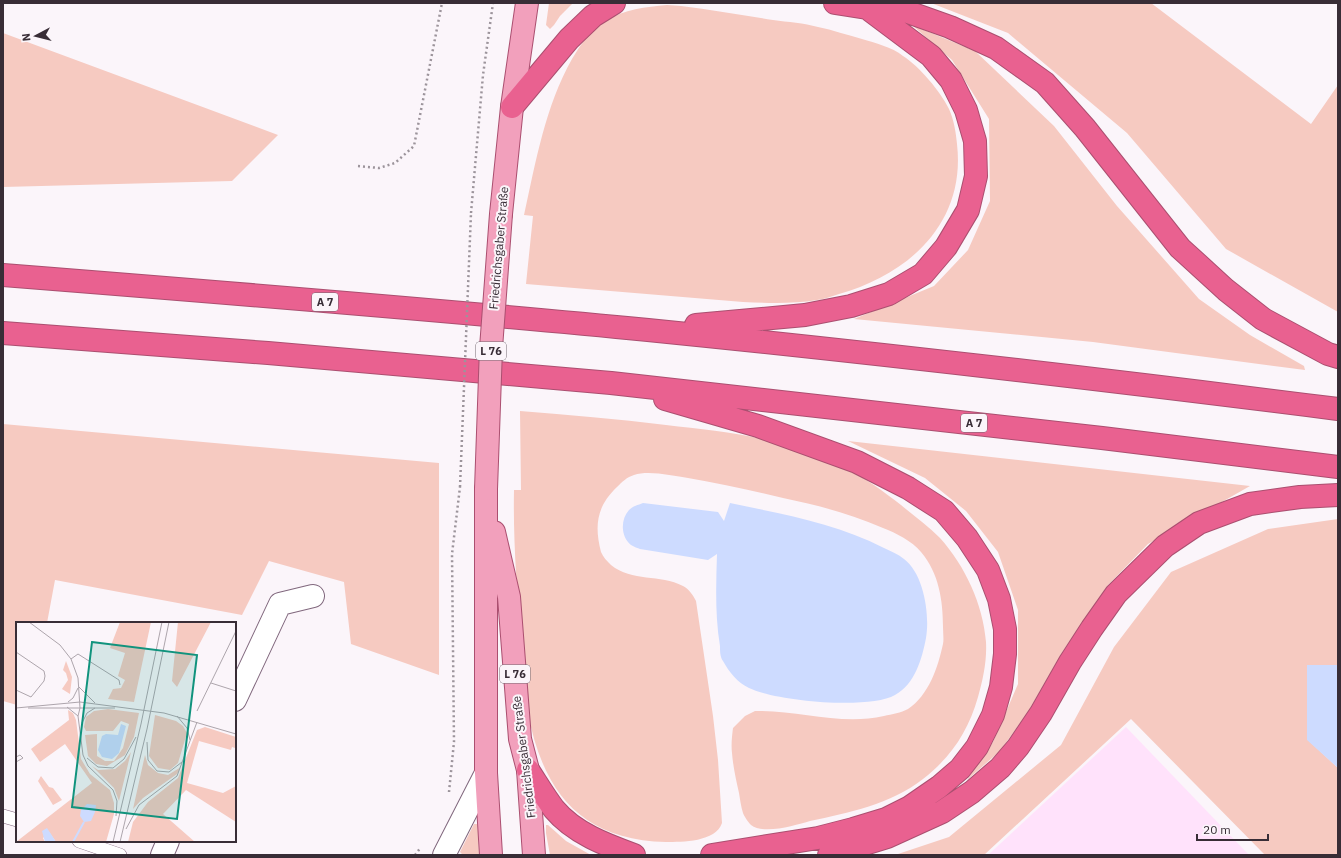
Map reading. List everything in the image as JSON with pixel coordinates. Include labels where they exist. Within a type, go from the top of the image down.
[{"type":"highway","points":[[512,107],[569,39],[593,16],[614,3]]},
{"type":"highway","points":[[835,3],[867,8],[905,11],[950,27],[996,48],[1045,83],[1085,128],[1180,248],[1226,290],[1263,319],[1328,354],[1338,357]]},
{"type":"highway","points":[[647,330],[805,315],[850,306],[889,294],[923,274],[946,247],[968,210],[976,176],[975,141],[966,110],[951,80],[931,56],[867,8]]},
{"type":"highway","name":"A 7","points":[[3,275],[647,330],[1096,379],[1338,409]]},
{"type":"highway","name":"A 7","points":[[3,332],[268,352],[611,383],[1110,438],[1338,467]]},
{"type":"highway","points":[[611,383],[765,429],[857,462],[908,488],[944,511],[967,538],[988,570],[999,599],[1005,629],[1005,654],[1001,687],[993,715],[977,747],[960,769],[939,787],[910,807],[886,819],[853,830],[818,838],[712,855]]},
{"type":"highway","points":[[829,855],[887,837],[942,812],[972,792],[1000,768],[1018,747],[1041,713],[1074,656],[1116,594],[1164,546],[1199,523],[1250,504],[1300,497],[1338,495]]},
{"type":"highway","points":[[528,770],[555,810],[575,828],[608,846],[634,855]]},
{"type":"main road","name":"Friedrichsgaber Straße","points":[[491,855],[486,773],[486,491],[491,348],[501,214],[512,107],[527,3]]},
{"type":"main road","name":"Friedrichsgaber Straße","points":[[486,491],[509,597],[520,739],[528,770],[534,855]]},
{"type":"street","points":[[236,698],[280,604],[313,596]]},
{"type":"street","name":"Friedrichsgaber Straße","points":[[444,855],[486,773]]},
{"type":"street","points":[[162,855],[168,842]]},
{"type":"lane","points":[[3,816],[16,820]]},
{"type":"lane","points":[[82,842],[120,855]]},
{"type":"path","points":[[358,166],[379,168],[395,163],[414,146],[442,3]]},
{"type":"path","points":[[448,799],[454,742],[452,554],[460,488],[471,213],[483,75],[493,3]]},
{"type":"shaded area","points":[[549,3],[573,3],[550,29],[546,25]]},
{"type":"shaded area","points":[[931,3],[1151,3],[1311,124],[1338,85],[1338,312],[1226,249],[1127,133],[1008,33]]},
{"type":"shaded area","points":[[667,5],[824,28],[889,48],[899,53],[916,66],[935,87],[949,109],[957,144],[957,172],[952,198],[942,220],[928,241],[910,258],[889,273],[865,285],[820,300],[780,303],[743,302],[526,284],[533,216],[524,215],[537,155],[548,115],[572,59],[591,33],[601,24],[613,17],[628,11]]},
{"type":"shaded area","points":[[912,25],[975,51],[1054,126],[1117,206],[1199,299],[1250,335],[1304,366],[1305,370],[1093,342],[854,319],[934,286],[968,250],[990,201],[989,119],[952,60]]},
{"type":"shaded area","points":[[3,33],[278,135],[232,181],[3,187]]},
{"type":"shaded area","points":[[520,411],[611,419],[754,437],[796,449],[846,469],[868,481],[901,505],[926,525],[949,549],[965,573],[971,586],[977,600],[984,628],[986,656],[978,697],[964,733],[950,753],[933,771],[911,788],[883,801],[854,811],[789,827],[764,829],[751,825],[746,819],[741,806],[732,758],[733,728],[745,716],[755,711],[771,711],[836,719],[868,719],[908,709],[922,696],[932,680],[943,644],[941,597],[936,578],[927,560],[913,544],[893,532],[859,518],[821,507],[736,487],[654,473],[634,475],[621,483],[610,494],[601,509],[598,533],[601,552],[611,565],[619,570],[637,576],[674,582],[687,589],[696,601],[713,716],[718,760],[722,823],[719,829],[713,834],[698,840],[666,842],[636,839],[611,832],[589,821],[571,806],[556,788],[544,766],[535,741],[526,705],[514,528],[514,490],[521,490]]},
{"type":"shaded area","points":[[3,424],[439,463],[439,675],[351,644],[344,582],[269,561],[242,615],[55,580],[47,622],[16,622],[16,705],[3,701]]},
{"type":"shaded area","points":[[848,441],[1250,486],[1148,544],[1108,585],[1063,651],[1028,712],[1000,751],[967,780],[993,742],[1018,684],[1018,610],[998,552],[966,511],[925,478]]},
{"type":"shaded area","points":[[1338,519],[1338,665],[1307,665],[1307,739],[1338,768],[1338,855],[1265,855],[1131,719],[984,855],[895,855],[949,837],[1061,745],[1114,647],[1171,572],[1268,529]]},
{"type":"shaded area","points":[[1126,727],[1249,855],[988,855]]},
{"type":"shaded area","points":[[474,824],[477,824],[478,826],[479,855],[463,855],[460,852]]},
{"type":"shaded area","points":[[546,825],[548,825],[566,841],[591,855],[550,855]]},
{"type":"water","points":[[643,503],[718,512],[724,521],[730,503],[789,515],[866,539],[904,559],[911,566],[921,585],[927,618],[926,638],[920,662],[913,678],[895,695],[882,700],[844,703],[780,697],[762,693],[745,686],[731,673],[721,656],[717,623],[717,554],[708,560],[640,549],[631,545],[625,538],[623,528],[624,519],[629,510]]},
{"type":"water","points":[[1307,665],[1338,665],[1338,768],[1307,740]]}]
